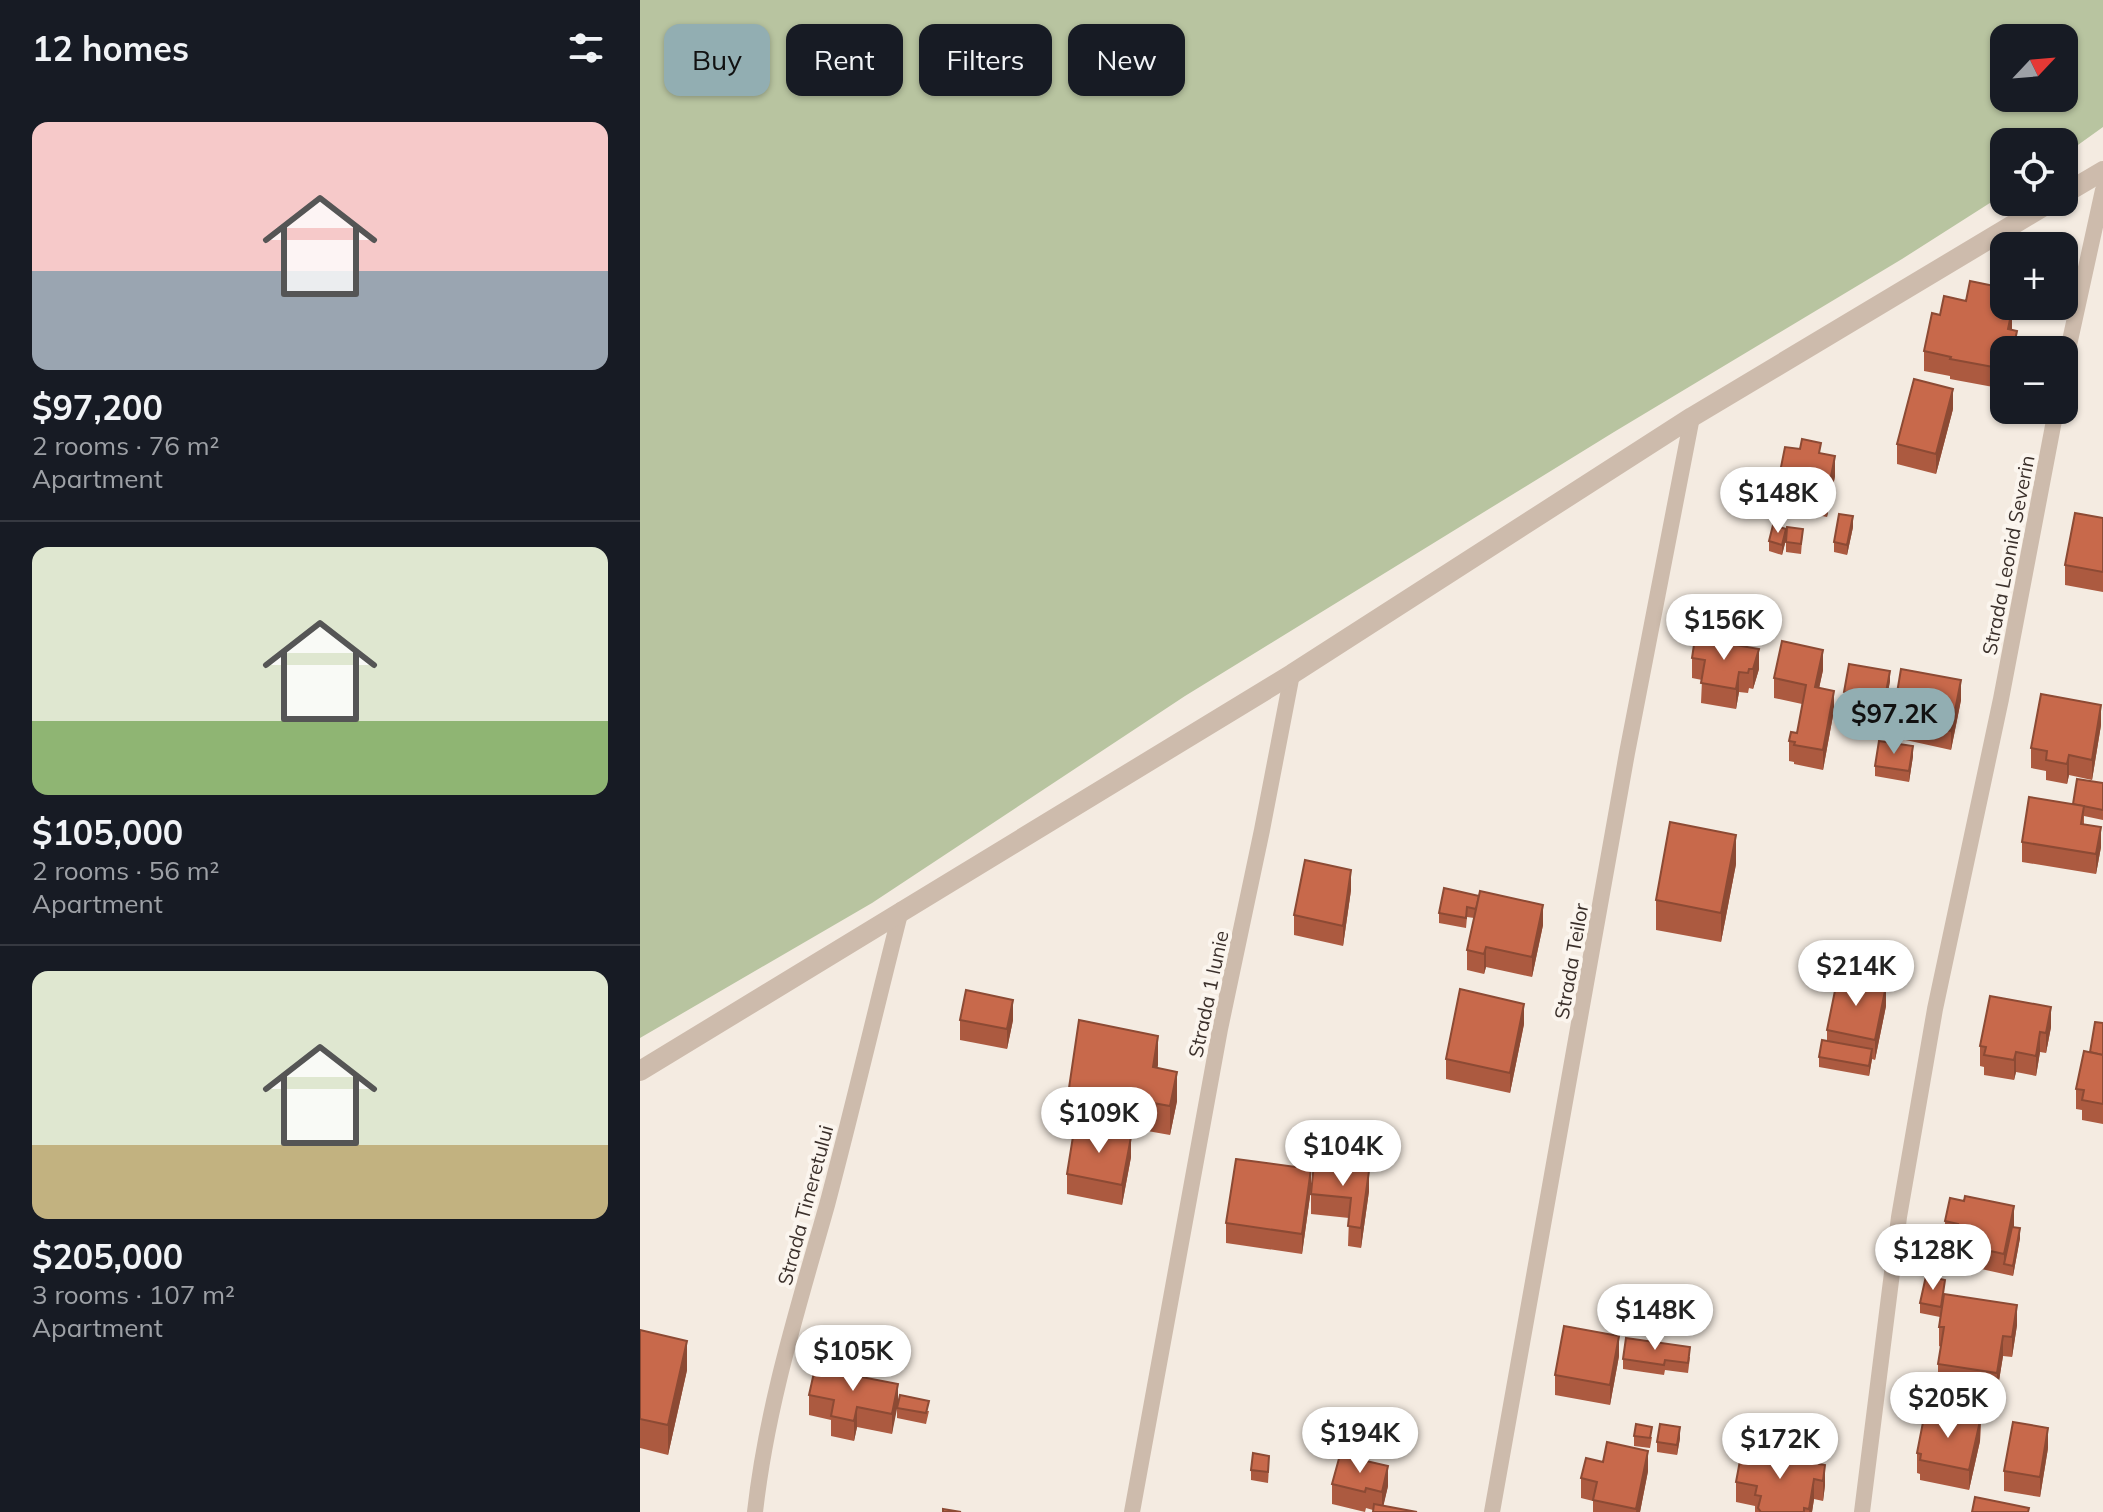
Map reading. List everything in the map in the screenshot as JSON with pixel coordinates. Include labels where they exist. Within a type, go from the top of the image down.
[{"type":"street","points":[[2078,186],[2103,171]]},
{"type":"street","points":[[640,1071],[1292,674],[1692,417],[2028,216]]},
{"type":"lane","points":[[2071,336],[2103,190]]},
{"type":"lane","name":"Strada Teilor","points":[[1492,1512],[1627,753],[1692,417]]},
{"type":"lane","name":"Strada Leonid Severin","points":[[1862,1512],[1899,1217],[1935,1009],[2001,699],[2053,424]]},
{"type":"lane","name":"Strada 1 Iunie","points":[[1132,1512],[1220,1029],[1292,674]]},
{"type":"lane","name":"Strada Tineretului","points":[[755,1512],[776,1385],[827,1203],[901,910]]},
{"type":"green space","points":[[640,0],[2103,0],[2103,127],[2078,145],[2078,128],[1990,128],[1990,203],[1185,696],[872,903],[640,1038]]},
{"type":"building","points":[[1970,281],[1990,285],[1990,320],[2010,320],[2008,329],[2017,331],[2016,336],[1990,336],[1990,366],[1924,351],[1932,313],[1940,315],[1944,296],[1966,301]]},
{"type":"building","points":[[1914,379],[1953,389],[1936,454],[1897,444]]},
{"type":"building","points":[[1802,439],[1821,443],[1819,453],[1835,456],[1827,497],[1777,487],[1785,447],[1800,449]]},
{"type":"building","points":[[2075,513],[2103,518],[2103,572],[2065,565]]},
{"type":"building","points":[[1839,514],[1853,516],[1847,545],[1834,542]]},
{"type":"building","points":[[1773,525],[1786,529],[1782,545],[1769,541]]},
{"type":"building","points":[[1787,527],[1803,529],[1801,544],[1786,542]]},
{"type":"building","points":[[1695,638],[1759,649],[1753,669],[1749,669],[1748,673],[1739,672],[1736,689],[1701,683],[1705,660],[1692,658]]},
{"type":"building","points":[[1782,641],[1823,650],[1815,687],[1834,691],[1823,750],[1794,745],[1795,742],[1789,741],[1791,732],[1797,733],[1806,685],[1774,678]]},
{"type":"building","points":[[1849,664],[1890,671],[1884,703],[1866,700],[1867,695],[1844,692]]},
{"type":"building","points":[[1901,669],[1961,680],[1951,731],[1883,715],[1886,697],[1896,699]]},
{"type":"building","points":[[2041,694],[2101,705],[2092,760],[2069,755],[2067,764],[2046,760],[2047,751],[2031,748]]},
{"type":"building","points":[[1879,741],[1913,746],[1909,771],[1875,766]]},
{"type":"building","points":[[2077,779],[2103,783],[2103,810],[2073,804]]},
{"type":"building","points":[[2029,797],[2084,806],[2081,824],[2101,827],[2096,854],[2022,842]]},
{"type":"building","points":[[1670,822],[1736,835],[1721,913],[1656,900]]},
{"type":"building","points":[[1305,860],[1351,870],[1343,926],[1294,915]]},
{"type":"building","points":[[1444,888],[1479,896],[1476,909],[1467,907],[1466,918],[1439,913]]},
{"type":"building","points":[[1480,891],[1543,905],[1532,957],[1486,947],[1484,954],[1467,950]]},
{"type":"building","points":[[1838,976],[1886,986],[1875,1040],[1827,1030]]},
{"type":"building","points":[[1460,989],[1524,1004],[1510,1073],[1446,1059]]},
{"type":"building","points":[[966,990],[1013,1000],[1007,1029],[960,1020]]},
{"type":"building","points":[[1990,996],[2051,1007],[2046,1033],[2040,1032],[2036,1056],[2016,1052],[2014,1060],[1984,1055],[1986,1047],[1980,1046]]},
{"type":"building","points":[[1079,1020],[1158,1036],[1153,1067],[1177,1072],[1170,1106],[1069,1088]]},
{"type":"building","points":[[2095,1022],[2103,1023],[2103,1055],[2090,1052]]},
{"type":"building","points":[[1822,1040],[1872,1049],[1869,1066],[1819,1057]]},
{"type":"building","points":[[2084,1051],[2103,1055],[2103,1104],[2082,1100],[2084,1090],[2076,1089]]},
{"type":"building","points":[[1075,1124],[1131,1137],[1122,1185],[1067,1174]]},
{"type":"building","points":[[1236,1159],[1311,1169],[1302,1234],[1226,1223]]},
{"type":"building","points":[[1314,1163],[1369,1171],[1361,1228],[1348,1226],[1351,1198],[1311,1194]]},
{"type":"building","points":[[1965,1196],[2014,1206],[2004,1254],[1954,1243],[1958,1224],[1945,1221],[1950,1198],[1964,1201]]},
{"type":"building","points":[[2012,1227],[2020,1228],[2013,1266],[2004,1264]]},
{"type":"building","points":[[1926,1276],[1945,1280],[1941,1307],[1920,1303]]},
{"type":"building","points":[[1944,1294],[2017,1305],[2012,1337],[2003,1336],[1997,1373],[1938,1364],[1944,1327],[1939,1327]]},
{"type":"building","points":[[1564,1326],[1619,1336],[1610,1385],[1555,1375]]},
{"type":"building","points":[[640,1330],[687,1341],[668,1425],[640,1419]]},
{"type":"building","points":[[1626,1338],[1690,1347],[1688,1363],[1665,1360],[1664,1365],[1623,1359]]},
{"type":"building","points":[[815,1368],[898,1384],[892,1414],[857,1407],[854,1421],[831,1416],[834,1400],[809,1395]]},
{"type":"building","points":[[900,1395],[929,1401],[926,1413],[897,1408]]},
{"type":"building","points":[[1933,1402],[1981,1410],[1979,1421],[1932,1411]]},
{"type":"building","points":[[1928,1410],[1980,1421],[1969,1470],[1920,1460],[1921,1454],[1917,1453]]},
{"type":"building","points":[[2013,1422],[2048,1428],[2040,1477],[2004,1471]]},
{"type":"building","points":[[1636,1424],[1652,1427],[1650,1438],[1634,1436]]},
{"type":"building","points":[[1660,1424],[1680,1427],[1677,1445],[1657,1442]]},
{"type":"building","points":[[1607,1442],[1648,1451],[1636,1509],[1593,1500],[1597,1482],[1581,1478],[1586,1458],[1603,1462]]},
{"type":"building","points":[[1742,1450],[1825,1465],[1823,1481],[1814,1479],[1809,1509],[1804,1508],[1804,1512],[1761,1512],[1758,1508],[1761,1496],[1755,1495],[1757,1486],[1736,1482]]},
{"type":"building","points":[[1253,1453],[1269,1456],[1268,1472],[1251,1470]]},
{"type":"building","points":[[1340,1455],[1388,1466],[1382,1492],[1366,1488],[1365,1492],[1332,1484]]},
{"type":"building","points":[[1975,1497],[2029,1508],[2028,1512],[1972,1512]]},
{"type":"building","points":[[1374,1504],[1417,1512],[1373,1512]]}]
